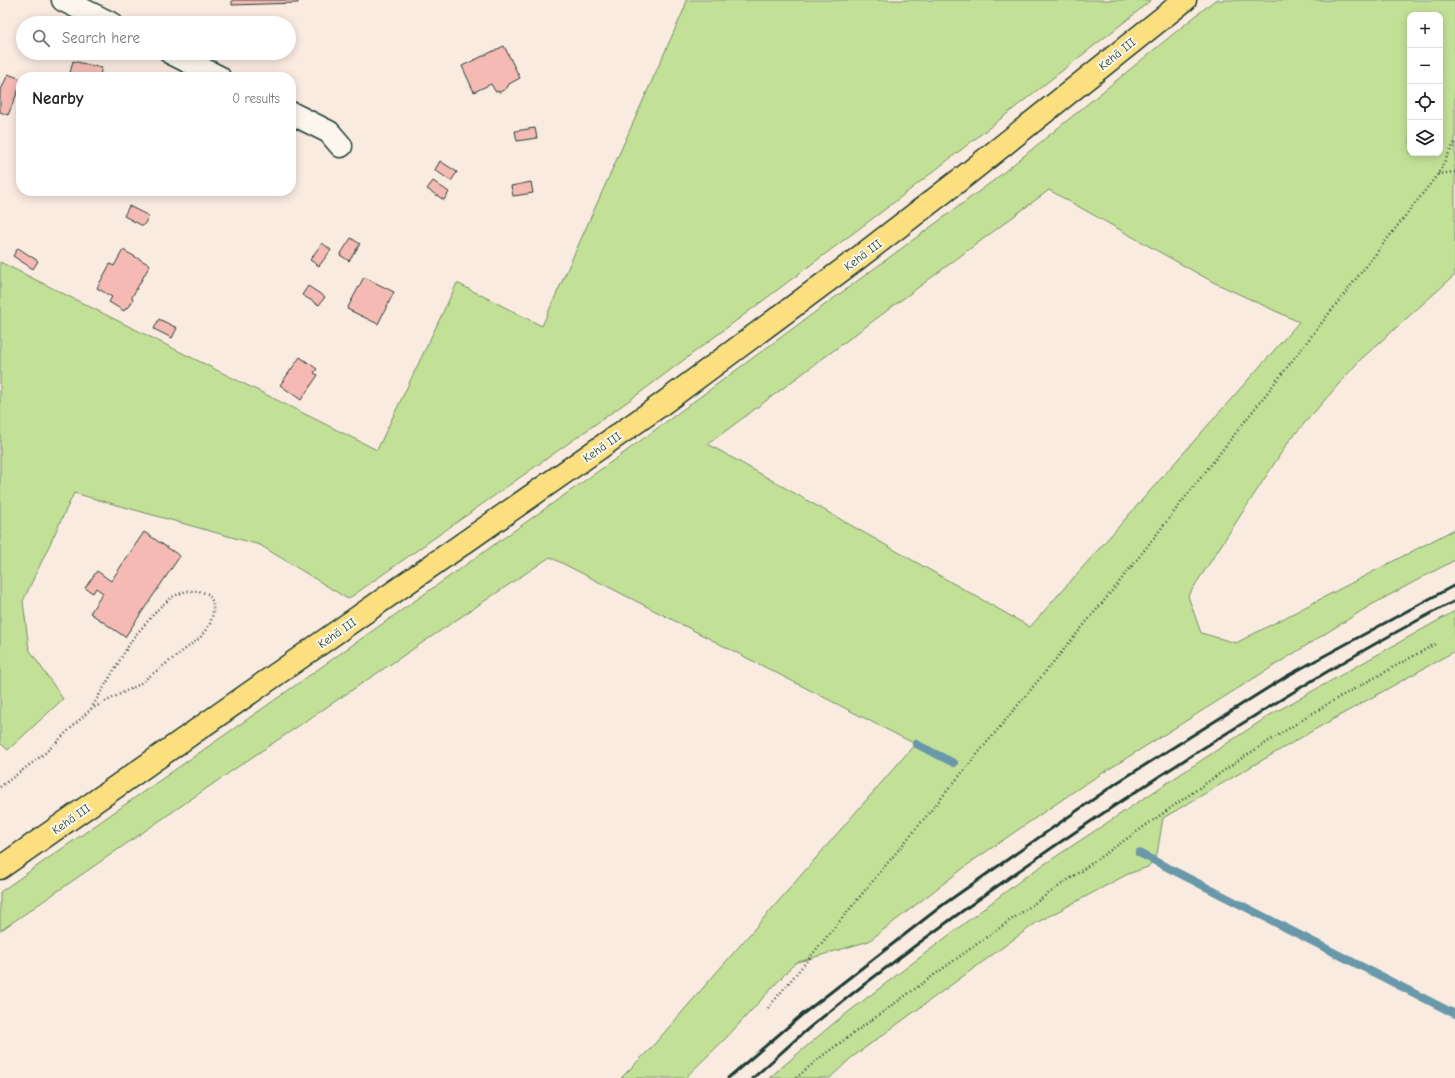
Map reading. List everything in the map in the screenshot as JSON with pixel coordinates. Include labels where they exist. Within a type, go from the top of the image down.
[{"type":"highway","name":"Kehä III","points":[[0,868],[658,407],[966,176],[1185,0]]},
{"type":"street","points":[[63,0],[96,16]]},
{"type":"street","points":[[185,60],[209,72]]},
{"type":"street","points":[[296,116],[329,132],[341,146]]},
{"type":"path","points":[[768,1008],[1117,585],[1438,174],[1455,142]]},
{"type":"path","points":[[1438,174],[1455,172]]},
{"type":"path","points":[[0,787],[44,754],[91,709],[134,638],[160,607],[172,597],[186,591],[199,591],[208,594],[213,602],[213,613],[210,624],[200,638],[138,685],[91,709]]},
{"type":"path","points":[[796,1078],[822,1056],[988,936],[1239,760],[1330,703],[1436,643]]},
{"type":"green space","points":[[686,0],[1151,0],[888,207],[641,392],[348,599],[260,545],[74,493],[23,601],[29,649],[63,699],[8,750],[0,743],[0,262],[377,450],[457,283],[542,326],[685,7]]},
{"type":"green space","points":[[1215,0],[1455,0],[1455,275],[1359,361],[1289,441],[1188,596],[1201,633],[1236,643],[1455,529],[1455,560],[1371,605],[1082,786],[974,860],[869,941],[795,963],[727,1037],[685,1078],[621,1078],[650,1049],[915,744],[550,557],[236,768],[0,931],[0,892],[621,455],[993,181]],"holes":[[[1049,190],[1213,282],[1299,322],[1030,627],[708,444]]]},
{"type":"green space","points":[[1455,611],[1455,651],[1321,726],[1163,818],[1157,854],[1148,867],[1128,874],[1036,923],[851,1058],[830,1078],[769,1078],[834,1023],[1025,877],[1270,715]]},
{"type":"building","points":[[232,0],[298,0],[298,3],[232,5]]},
{"type":"building","points":[[504,46],[520,78],[509,84],[507,88],[500,92],[495,91],[491,84],[474,92],[462,66]]},
{"type":"building","points":[[73,61],[102,68],[101,72],[70,72]]},
{"type":"building","points":[[8,74],[16,77],[16,96],[8,115],[0,112],[0,92]]},
{"type":"building","points":[[535,128],[537,138],[517,141],[515,131]]},
{"type":"building","points":[[440,161],[457,172],[451,181],[435,170]]},
{"type":"building","points":[[433,181],[449,192],[444,200],[427,189]]},
{"type":"building","points":[[531,182],[533,193],[513,196],[511,186]]},
{"type":"building","points":[[129,206],[149,216],[143,226],[124,216]]},
{"type":"building","points":[[351,238],[360,244],[349,261],[340,255]]},
{"type":"building","points":[[322,243],[331,250],[319,266],[310,260]]},
{"type":"building","points":[[18,248],[38,261],[33,269],[13,256]]},
{"type":"building","points":[[123,250],[150,265],[132,297],[133,300],[129,307],[124,311],[109,302],[112,297],[97,288],[110,264],[114,266]]},
{"type":"building","points":[[364,277],[394,292],[378,324],[347,309]]},
{"type":"building","points":[[308,286],[325,297],[319,305],[302,295]]},
{"type":"building","points":[[159,319],[177,328],[172,338],[154,329]]},
{"type":"building","points":[[300,357],[317,369],[314,373],[318,375],[301,400],[280,385]]},
{"type":"building","points":[[144,532],[180,556],[125,637],[90,613],[103,593],[96,588],[93,593],[85,588],[97,571],[111,581]]},
{"type":"waterway","points":[[916,744],[954,763]]},
{"type":"waterway","points":[[1139,853],[1455,1014]]},
{"type":"railway","points":[[728,1078],[804,1013],[944,904],[1118,782],[1287,676],[1455,585]]},
{"type":"railway","points":[[753,1078],[806,1030],[860,988],[954,917],[1050,849],[1197,752],[1292,693],[1389,636],[1455,601]]}]
